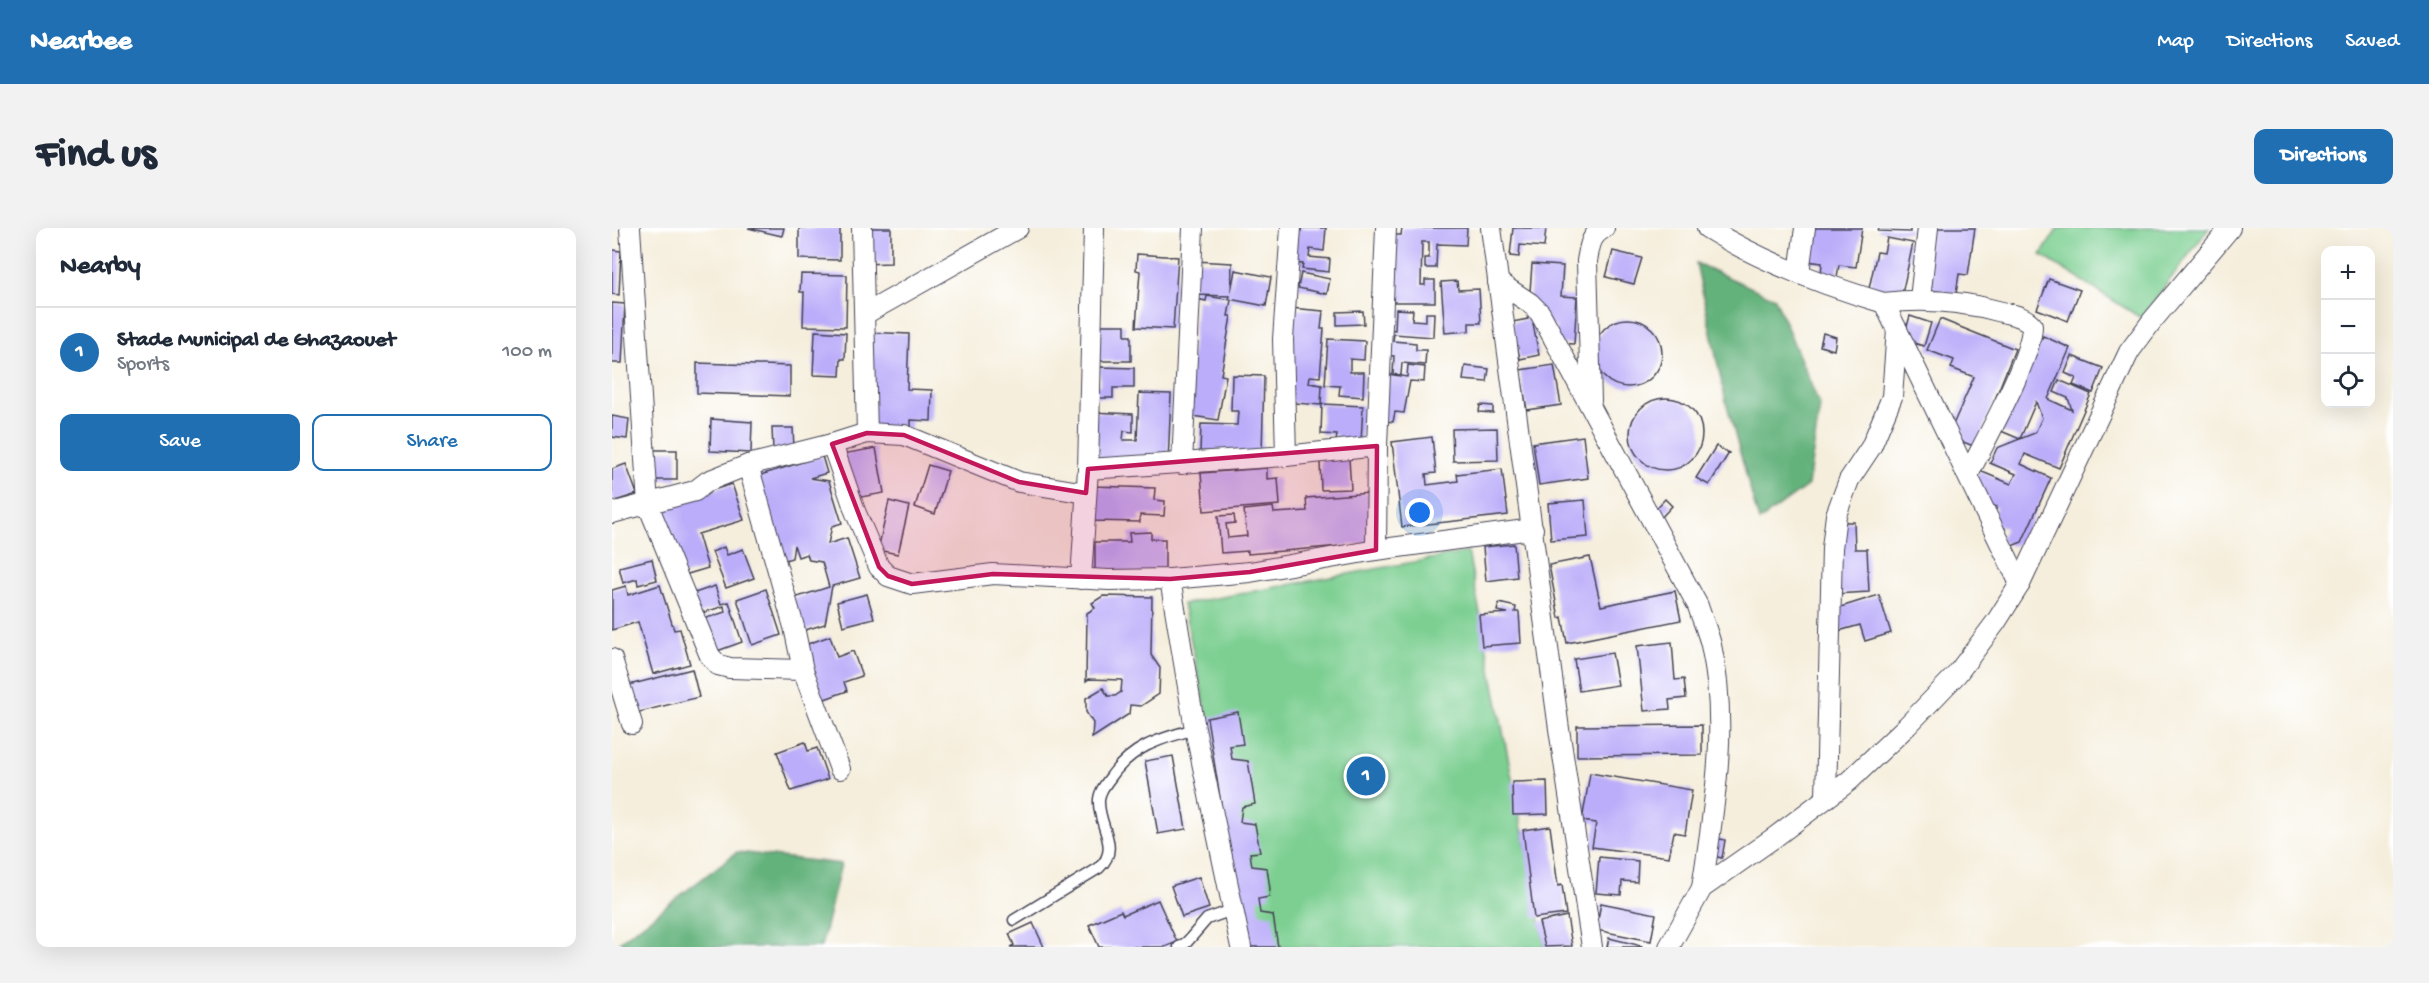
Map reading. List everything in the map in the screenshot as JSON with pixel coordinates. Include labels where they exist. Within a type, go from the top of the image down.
[{"type":"street","points":[[630,228],[648,505],[710,656],[718,664],[730,668],[803,670]]},
{"type":"street","points":[[862,228],[867,433]]},
{"type":"street","points":[[865,314],[1017,228]]},
{"type":"street","points":[[1081,579],[1088,469],[1094,228]]},
{"type":"street","points":[[1182,464],[1193,228]]},
{"type":"street","points":[[1286,456],[1283,339],[1291,228]]},
{"type":"street","points":[[1376,550],[1377,446],[1386,228]]},
{"type":"street","points":[[1491,228],[1592,947]]},
{"type":"street","points":[[1591,407],[1587,261],[1590,241],[1595,233],[1604,228]]},
{"type":"street","points":[[1707,228],[1735,244],[1840,290],[1884,303],[1920,299],[1976,305],[2018,316],[2032,325],[2032,335],[2025,356],[1968,475]]},
{"type":"street","points":[[1799,273],[1805,228]]},
{"type":"street","points":[[1920,299],[1928,228]]},
{"type":"street","points":[[1702,888],[1849,781],[1957,674],[1996,622],[2020,584],[2129,352],[2230,228]]},
{"type":"street","points":[[1498,282],[1530,303],[1540,314],[1698,606],[1710,644],[1718,688],[1719,735],[1716,795],[1702,888],[1669,947]]},
{"type":"street","points":[[1884,303],[2020,584]]},
{"type":"street","points":[[1826,798],[1832,548],[1836,515],[1849,480],[1871,447],[1892,397],[1897,328]]},
{"type":"street","points":[[612,513],[695,491],[708,481],[748,465],[867,433],[904,435],[1019,482],[1086,493]]},
{"type":"street","points":[[832,444],[855,511],[879,567],[888,576],[912,584],[993,574],[1081,579],[1170,579],[1250,572],[1376,550],[1533,529]]},
{"type":"street","points":[[1088,469],[1286,456],[1377,446]]},
{"type":"street","points":[[748,465],[794,627],[803,670],[840,769]]},
{"type":"street","points":[[1170,579],[1195,729],[1241,947]]},
{"type":"street","points":[[612,659],[633,724]]},
{"type":"lane","points":[[1014,920],[1100,868],[1108,860],[1110,850],[1099,803],[1100,797],[1112,776],[1133,752],[1162,738],[1195,729]]},
{"type":"lane","points":[[1179,947],[1187,942],[1207,919],[1232,910]]},
{"type":"highlighted area","points":[[867,433],[904,435],[1019,482],[1086,493],[1088,469],[1377,446],[1376,550],[1250,572],[1170,579],[993,574],[912,584],[888,576],[879,567],[832,444]]},
{"type":"green space","points":[[2058,228],[2209,228],[2141,318],[2041,255]]},
{"type":"green space","points":[[1696,263],[1775,298],[1820,406],[1808,485],[1759,521],[1725,398]]},
{"type":"green space","points":[[1468,552],[1545,947],[1257,947],[1183,604]]},
{"type":"green space","points":[[737,852],[841,864],[821,947],[613,947]]},
{"type":"building","points":[[748,228],[784,228],[782,236]]},
{"type":"building","points":[[799,228],[840,228],[840,260],[799,259]]},
{"type":"building","points":[[861,228],[891,228],[891,263],[862,264]]},
{"type":"building","points":[[1292,228],[1326,228],[1324,251],[1310,249],[1309,257],[1330,259],[1329,272],[1302,269],[1303,264],[1288,263]]},
{"type":"building","points":[[1402,228],[1467,228],[1466,245],[1437,244],[1436,268],[1425,268],[1425,258],[1429,258],[1429,242],[1422,242],[1421,285],[1425,285],[1425,280],[1435,280],[1435,302],[1387,302],[1390,235],[1401,235]]},
{"type":"building","points":[[1513,228],[1546,228],[1544,247],[1520,245],[1519,257],[1510,256]]},
{"type":"building","points":[[1811,228],[1862,228],[1856,267],[1839,265],[1837,277],[1821,275],[1822,263],[1807,261]]},
{"type":"building","points":[[1879,228],[1910,228],[1910,232],[1878,231]]},
{"type":"building","points":[[1931,228],[1975,228],[1968,275],[1959,274],[1956,294],[1922,289]]},
{"type":"building","points":[[1887,238],[1913,243],[1901,299],[1868,293],[1877,252],[1884,253]]},
{"type":"building","points":[[612,250],[621,251],[619,295],[612,294]]},
{"type":"building","points":[[1613,251],[1642,258],[1634,284],[1606,277]]},
{"type":"building","points":[[1137,254],[1178,257],[1173,329],[1136,327],[1140,271],[1136,270]]},
{"type":"building","points":[[1194,261],[1232,263],[1231,291],[1235,270],[1271,277],[1266,306],[1229,299],[1230,296],[1193,295]]},
{"type":"building","points":[[1532,264],[1563,266],[1561,296],[1577,297],[1574,344],[1554,343],[1556,326],[1533,324],[1539,355],[1520,359],[1512,322],[1528,319]]},
{"type":"building","points":[[1301,273],[1330,279],[1327,294],[1298,288]]},
{"type":"building","points":[[801,274],[847,275],[846,327],[803,326],[804,292],[800,292]]},
{"type":"building","points":[[2049,279],[2080,290],[2068,321],[2037,309]]},
{"type":"building","points":[[1457,281],[1458,290],[1479,289],[1481,323],[1469,323],[1469,331],[1445,333],[1441,282]]},
{"type":"building","points":[[1207,296],[1231,300],[1228,316],[1231,316],[1221,375],[1226,376],[1218,420],[1186,415],[1197,299],[1206,301]]},
{"type":"building","points":[[612,303],[625,304],[622,363],[612,363]]},
{"type":"building","points":[[1290,308],[1323,311],[1321,329],[1324,329],[1320,377],[1310,376],[1309,383],[1322,385],[1321,405],[1282,402]]},
{"type":"building","points":[[1396,309],[1413,310],[1412,320],[1426,321],[1426,313],[1434,313],[1433,337],[1394,334],[1393,341],[1416,343],[1416,350],[1426,350],[1425,365],[1402,363],[1401,375],[1393,374],[1394,356],[1383,355],[1385,329],[1395,330]]},
{"type":"building","points":[[1363,311],[1364,324],[1337,325],[1337,312]]},
{"type":"building","points":[[1910,316],[1931,323],[1924,346],[1903,340]]},
{"type":"building","points":[[1635,319],[1647,325],[1656,334],[1662,346],[1660,366],[1652,377],[1635,387],[1621,387],[1604,377],[1596,366],[1594,346],[1604,329],[1615,321]]},
{"type":"building","points":[[1940,319],[2015,349],[1976,447],[1948,436],[1974,377],[1951,368],[1954,360],[1927,350]]},
{"type":"building","points":[[1095,325],[1125,325],[1125,336],[1131,336],[1131,361],[1095,361]]},
{"type":"building","points":[[815,331],[846,333],[845,359],[841,359],[840,376],[813,375]]},
{"type":"building","points":[[866,332],[909,334],[907,389],[932,390],[931,421],[911,420],[911,429],[862,427]]},
{"type":"building","points":[[1823,333],[1836,337],[1834,350],[1820,346]]},
{"type":"building","points":[[2043,336],[2070,348],[2048,399],[2072,410],[2068,398],[2054,392],[2059,380],[2091,394],[2059,468],[2025,454],[2021,464],[2051,478],[2022,542],[2012,546],[2000,541],[2005,528],[1991,521],[1997,507],[1983,501],[1975,481],[1980,471],[2011,484],[2016,474],[1990,463],[1997,448],[2020,439],[2001,431]],"holes":[[[2036,402],[2042,418],[2035,433],[2020,439]]]},
{"type":"building","points":[[1328,339],[1365,341],[1364,360],[1350,359],[1350,372],[1364,372],[1363,397],[1339,395],[1340,386],[1325,385]]},
{"type":"building","points":[[2072,356],[2103,368],[2093,393],[2073,385],[2076,378],[2065,373]]},
{"type":"building","points":[[697,363],[790,366],[790,396],[697,393]]},
{"type":"building","points":[[1408,365],[1425,367],[1424,382],[1410,381],[1404,413],[1395,412],[1393,422],[1379,420],[1387,374],[1407,377]]},
{"type":"building","points":[[1554,365],[1561,405],[1527,410],[1520,370]]},
{"type":"building","points":[[1465,366],[1489,369],[1487,382],[1463,380]]},
{"type":"building","points":[[1100,367],[1134,368],[1134,388],[1113,388],[1113,398],[1094,398],[1093,385],[1100,385]]},
{"type":"building","points":[[1232,375],[1264,376],[1262,453],[1200,451],[1201,424],[1237,425],[1238,411],[1231,411]]},
{"type":"building","points":[[1139,393],[1171,394],[1168,464],[1090,468],[1092,412],[1133,414],[1133,432],[1124,431],[1123,440],[1137,440]]},
{"type":"building","points":[[1666,398],[1686,404],[1696,414],[1702,434],[1696,454],[1686,464],[1666,470],[1646,464],[1636,454],[1630,434],[1636,414],[1646,404]]},
{"type":"building","points":[[1322,404],[1363,406],[1361,442],[1336,441],[1337,435],[1321,434]]},
{"type":"building","points":[[1480,405],[1493,406],[1493,413],[1479,412]]},
{"type":"building","points":[[612,416],[629,419],[627,439],[612,437]]},
{"type":"building","points":[[711,419],[752,422],[751,453],[710,451]]},
{"type":"building","points":[[772,428],[793,428],[794,449],[773,450]]},
{"type":"building","points":[[1497,428],[1498,460],[1453,461],[1452,429]]},
{"type":"building","points":[[1583,436],[1588,478],[1539,485],[1533,443]]},
{"type":"building","points":[[1432,437],[1436,473],[1426,474],[1427,485],[1458,481],[1457,474],[1502,469],[1508,515],[1402,527],[1392,442]]},
{"type":"building","points":[[1716,446],[1729,453],[1709,485],[1696,478]]},
{"type":"building","points":[[876,448],[884,493],[850,499],[842,454]]},
{"type":"building","points":[[653,450],[677,450],[677,480],[653,480]]},
{"type":"building","points":[[822,456],[827,473],[810,478],[829,481],[842,523],[832,526],[828,544],[847,538],[860,578],[832,586],[825,624],[802,631],[788,600],[829,587],[822,562],[809,560],[807,554],[798,557],[794,545],[792,558],[778,562],[748,479]]},
{"type":"building","points":[[1349,459],[1351,489],[1321,490],[1320,460]]},
{"type":"building","points":[[626,464],[637,494],[612,502],[612,469]]},
{"type":"building","points":[[928,465],[948,471],[935,514],[915,507]]},
{"type":"building","points":[[1267,468],[1267,479],[1278,478],[1280,505],[1204,511],[1201,473]]},
{"type":"building","points":[[732,484],[744,520],[698,534],[708,568],[681,576],[659,507]]},
{"type":"building","points":[[1092,486],[1155,488],[1154,500],[1165,501],[1164,516],[1140,515],[1140,522],[1091,521]]},
{"type":"building","points":[[1370,493],[1375,543],[1248,554],[1248,551],[1221,553],[1218,516],[1234,515],[1235,523],[1226,524],[1228,538],[1247,536],[1244,510],[1273,507],[1274,513],[1307,511],[1306,498]]},
{"type":"building","points":[[1665,499],[1672,506],[1659,520],[1652,513]]},
{"type":"building","points":[[1585,500],[1588,537],[1551,540],[1548,503]]},
{"type":"building","points":[[889,501],[909,506],[898,554],[878,550]]},
{"type":"building","points":[[1831,522],[1854,522],[1855,549],[1867,549],[1869,592],[1834,594]]},
{"type":"building","points":[[1151,532],[1151,539],[1165,539],[1165,576],[1095,577],[1095,542],[1130,542],[1129,533]]},
{"type":"building","points":[[1514,544],[1517,577],[1486,581],[1483,547]]},
{"type":"building","points":[[724,547],[727,555],[743,549],[754,578],[726,588],[712,552]]},
{"type":"building","points":[[1590,557],[1601,606],[1675,591],[1681,620],[1567,643],[1562,617],[1559,618],[1549,565]]},
{"type":"building","points":[[652,559],[657,580],[638,585],[637,579],[623,583],[619,567]]},
{"type":"building","points":[[660,585],[674,630],[680,629],[690,664],[653,674],[638,622],[612,630],[612,590],[626,586],[628,595]]},
{"type":"building","points":[[715,586],[721,604],[729,602],[742,642],[709,654],[698,621],[725,612],[724,606],[696,615],[689,595]]},
{"type":"building","points":[[766,589],[781,635],[752,645],[737,599]]},
{"type":"building","points":[[867,594],[874,618],[843,626],[837,602]]},
{"type":"building","points":[[1879,595],[1891,633],[1865,641],[1860,625],[1835,632],[1828,611]]},
{"type":"building","points":[[1103,596],[1152,597],[1151,655],[1160,668],[1159,694],[1141,706],[1130,705],[1129,714],[1092,738],[1093,723],[1086,712],[1086,698],[1103,688],[1108,696],[1115,696],[1121,692],[1122,680],[1089,679],[1086,681],[1087,613],[1095,608],[1092,603]]},
{"type":"building","points":[[1499,603],[1516,607],[1515,612],[1519,612],[1521,643],[1482,646],[1479,615],[1508,613],[1497,611]]},
{"type":"building","points":[[830,636],[837,657],[853,651],[862,676],[844,682],[847,691],[822,700],[802,646]]},
{"type":"building","points":[[1672,642],[1675,680],[1684,679],[1686,698],[1669,700],[1670,709],[1644,711],[1637,646]]},
{"type":"building","points":[[1612,653],[1618,685],[1579,691],[1574,659]]},
{"type":"building","points":[[692,669],[699,697],[636,713],[621,687]]},
{"type":"building","points":[[1238,712],[1243,744],[1230,746],[1232,759],[1248,761],[1255,804],[1242,807],[1240,822],[1255,824],[1260,852],[1250,853],[1252,866],[1267,868],[1270,889],[1269,897],[1258,899],[1260,913],[1273,915],[1278,947],[1246,947],[1224,822],[1207,718]]},
{"type":"building","points":[[1702,725],[1702,755],[1577,756],[1577,726]]},
{"type":"building","points":[[805,742],[808,751],[817,748],[828,779],[791,791],[777,752]]},
{"type":"building","points":[[1173,756],[1186,829],[1158,834],[1145,761]]},
{"type":"building","points":[[1590,773],[1692,790],[1685,834],[1674,832],[1669,857],[1592,847],[1596,823],[1582,821]]},
{"type":"building","points":[[1547,781],[1548,814],[1513,815],[1512,782]]},
{"type":"building","points":[[1550,826],[1558,886],[1562,885],[1566,914],[1534,918],[1523,830]]},
{"type":"building","points":[[1711,837],[1725,840],[1722,858],[1708,855]]},
{"type":"building","points":[[1599,857],[1638,861],[1637,882],[1622,881],[1621,895],[1596,893]]},
{"type":"building","points":[[1199,877],[1209,908],[1182,917],[1171,886]]},
{"type":"building","points":[[1158,900],[1177,942],[1165,947],[1099,947],[1089,925],[1121,911],[1123,915]]},
{"type":"building","points":[[1601,903],[1656,914],[1651,941],[1596,930]]},
{"type":"building","points":[[1567,916],[1572,946],[1545,947],[1539,922]]},
{"type":"building","points":[[1033,923],[1044,947],[1010,947],[1014,945],[1009,934]]},
{"type":"building","points":[[1609,938],[1642,946],[1642,947],[1607,947]]},
{"type":"place","name":"Stade Municipal de Ghazaouet","points":[[1366,776]]}]
